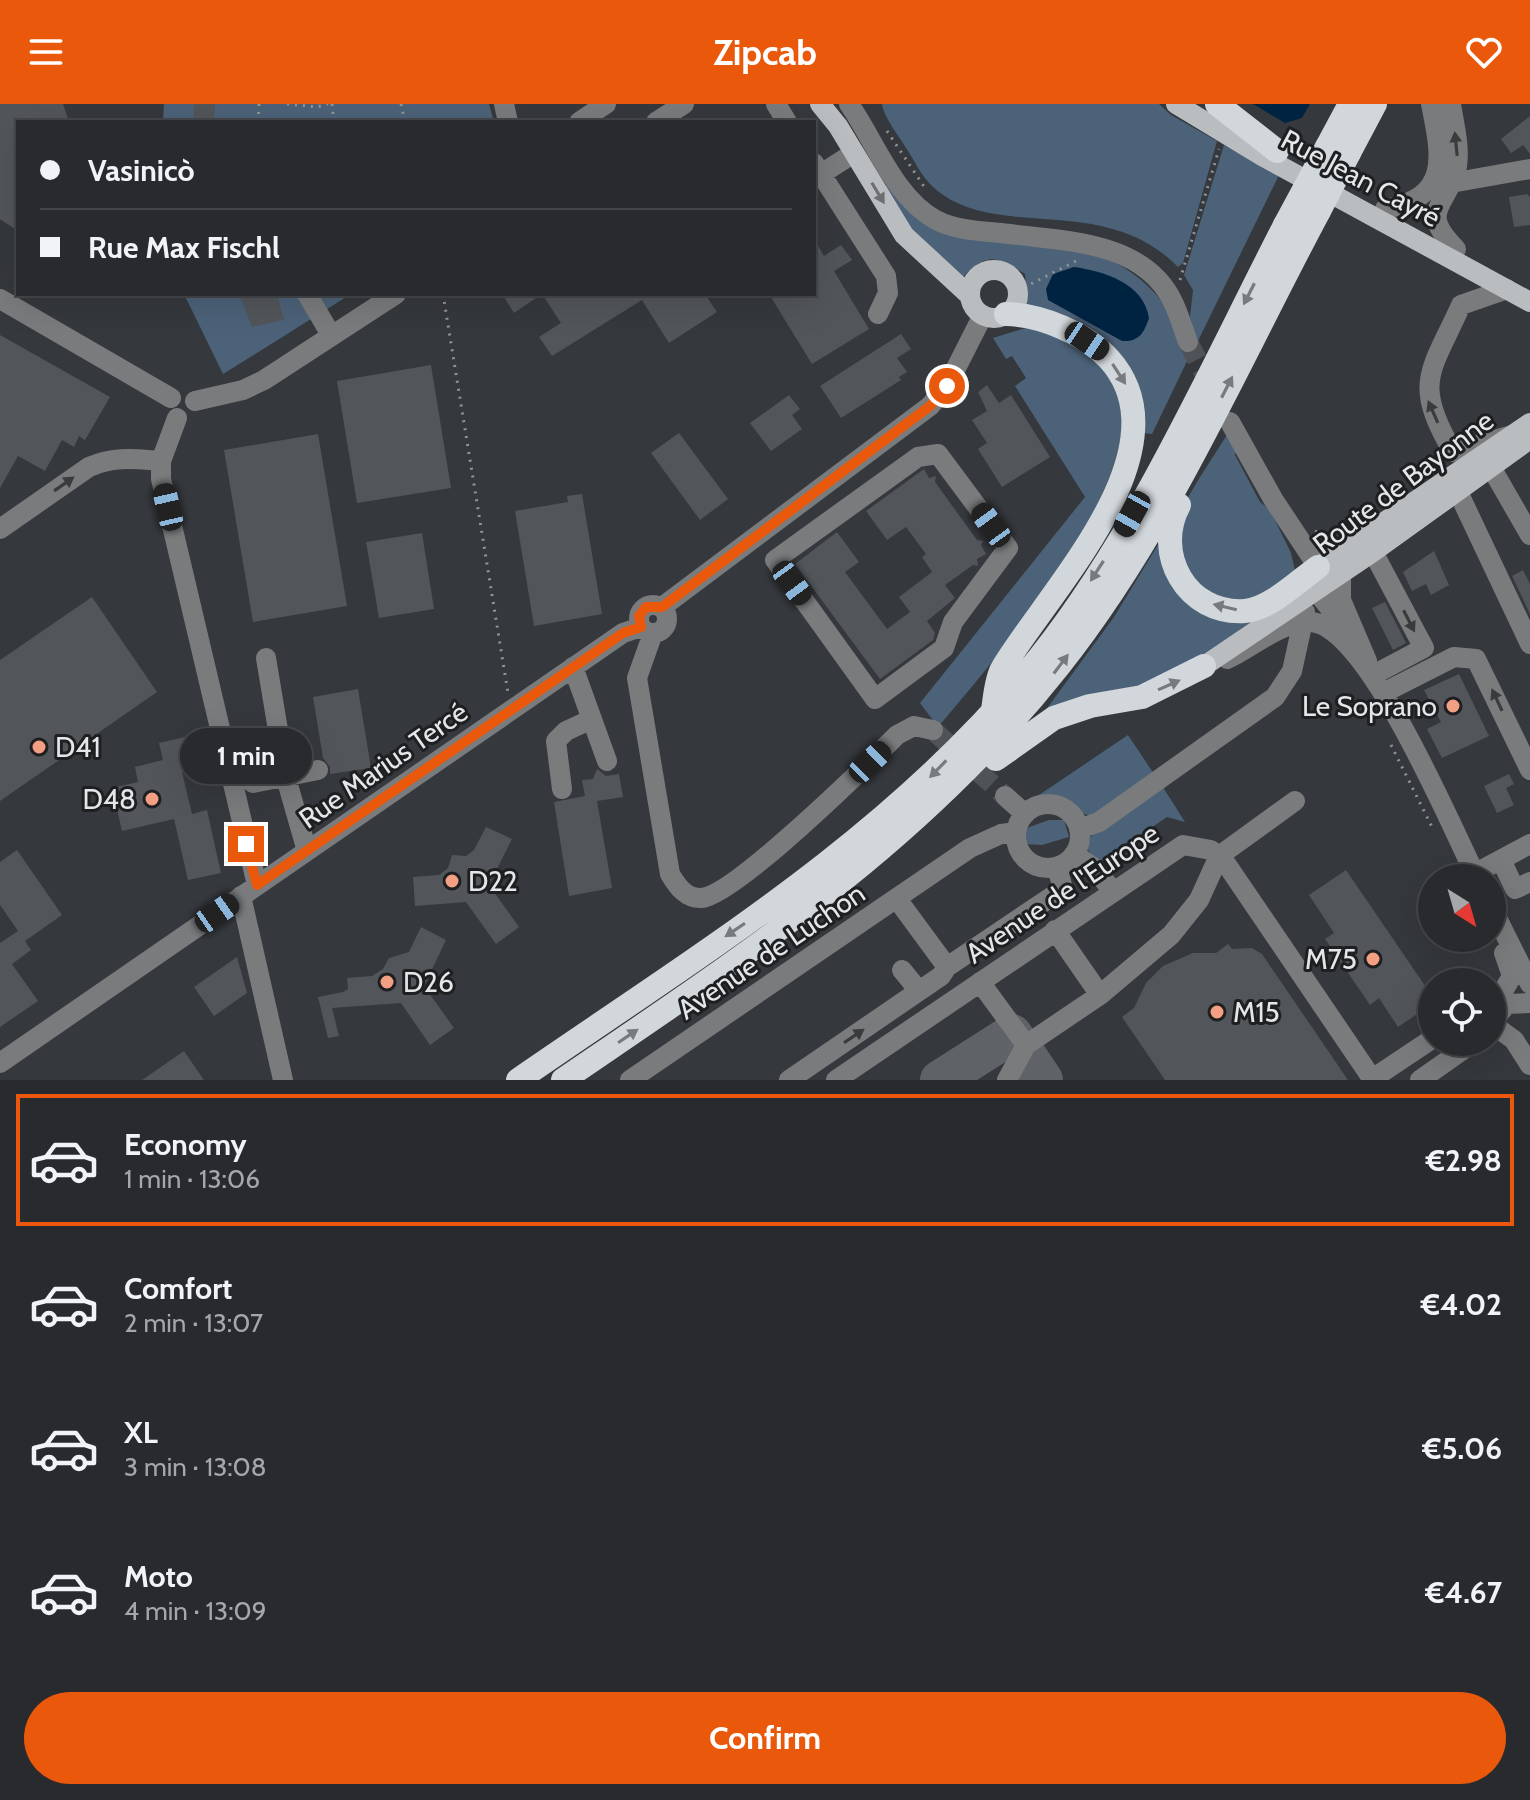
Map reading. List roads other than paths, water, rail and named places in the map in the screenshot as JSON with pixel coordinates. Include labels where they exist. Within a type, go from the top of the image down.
[{"type":"highway","points":[[1217,104],[1277,151]]},
{"type":"highway","points":[[518,1080],[783,897],[838,855],[1002,718],[1060,665],[1110,595],[1191,456],[1319,211],[1350,104]]},
{"type":"highway","points":[[827,896],[944,795],[1002,718],[1121,535],[1285,225],[1375,104]]},
{"type":"highway","points":[[994,314],[1028,315],[1068,332],[1101,351],[1125,380],[1134,423],[1120,483],[1087,547],[1000,672],[1002,718]]},
{"type":"highway","points":[[1191,456],[1184,494],[1169,524],[1168,541],[1174,567],[1192,592],[1214,606],[1247,611],[1326,576]]},
{"type":"highway","points":[[563,1080],[827,896],[888,859],[1027,734],[1076,710],[1142,697],[1204,666]]},
{"type":"main road","points":[[820,104],[904,235],[970,296],[994,314],[1016,302],[1017,291],[1008,275],[994,270],[974,281],[970,296]]},
{"type":"main road","name":"Rue Jean Cayré","points":[[1176,104],[1224,134],[1522,292]]},
{"type":"main road","name":"Rue Jean Cayré","points":[[1198,104],[1456,249],[1522,292]]},
{"type":"main road","name":"Route de Bayonne","points":[[1326,576],[1373,552],[1455,484],[1521,437],[1530,423]]},
{"type":"main road","name":"Route de Bayonne","points":[[1204,666],[1326,576],[1406,508],[1455,484]]},
{"type":"street","points":[[582,120],[606,104]]},
{"type":"street","points":[[849,104],[902,190],[937,220],[965,229],[1111,249],[1153,275],[1174,304],[1188,342]]},
{"type":"street","points":[[1431,104],[1443,181],[1436,217],[1441,233],[1456,249]]},
{"type":"street","points":[[1443,181],[1458,159],[1451,104]]},
{"type":"street","points":[[854,153],[818,169],[886,276],[888,293],[878,314]]},
{"type":"street","points":[[1385,209],[1443,181],[1530,169]]},
{"type":"street","points":[[1521,437],[1453,452],[1427,397],[1428,378],[1461,305],[1522,292]]},
{"type":"street","points":[[308,296],[331,335]]},
{"type":"street","points":[[195,401],[243,390],[264,380],[393,296]]},
{"type":"street","points":[[0,299],[171,398]]},
{"type":"street","name":"Rue Marius Tercé","points":[[0,1063],[120,972],[249,891],[623,633],[647,630],[639,616],[646,607],[662,607],[930,406],[947,386],[994,314]]},
{"type":"street","points":[[171,398],[186,392],[195,401]]},
{"type":"street","points":[[171,398],[170,412],[177,418]]},
{"type":"street","points":[[177,418],[192,415],[195,401]]},
{"type":"street","points":[[177,418],[161,461],[161,479],[249,891],[283,1080]]},
{"type":"street","points":[[1230,422],[1273,499],[1341,600],[1445,834],[1466,864]]},
{"type":"street","points":[[938,454],[1008,548],[953,622],[944,648],[875,699],[775,560],[842,512],[918,457],[938,454]]},
{"type":"street","points":[[0,529],[89,467],[105,460],[161,461]]},
{"type":"street","points":[[1487,461],[1530,535]]},
{"type":"street","points":[[823,484],[842,512]]},
{"type":"street","points":[[1455,484],[1530,644]]},
{"type":"street","points":[[1373,552],[1424,648],[1373,675]]},
{"type":"street","points":[[1079,829],[1099,822],[1275,697],[1292,671],[1300,623],[1326,576]]},
{"type":"street","points":[[1326,576],[1347,629],[1373,675]]},
{"type":"street","points":[[1204,666],[1230,658],[1300,623],[1312,622],[1326,627],[1373,675]]},
{"type":"street","points":[[637,678],[647,630]]},
{"type":"street","points":[[598,650],[625,648],[630,652],[670,874],[678,889],[700,898],[716,894],[745,872],[809,819],[897,735],[914,726],[933,730]]},
{"type":"street","points":[[1373,675],[1454,657],[1476,659],[1530,770]]},
{"type":"street","points":[[266,658],[286,778],[307,851]]},
{"type":"street","points":[[573,667],[607,761]]},
{"type":"street","points":[[562,789],[556,741],[566,731],[592,719]]},
{"type":"street","points":[[253,783],[318,770]]},
{"type":"street","points":[[1005,796],[1035,866],[1057,867],[1074,854],[1079,829],[1072,816],[1054,805],[1037,807],[1021,832]]},
{"type":"street","points":[[1007,1080],[1026,1045],[1100,995],[1171,935],[1199,900],[1219,856],[1295,801]]},
{"type":"street","name":"Avenue de Luchon","points":[[637,1078],[970,848],[1001,834],[1021,832]]},
{"type":"street","points":[[1494,864],[1530,844]]},
{"type":"street","name":"Avenue de l'Europe","points":[[836,1080],[1183,845],[1211,850],[1219,856]]},
{"type":"street","points":[[1074,854],[1093,867],[1113,891]]},
{"type":"street","points":[[1219,856],[1372,1079],[1418,1048]]},
{"type":"street","points":[[1501,860],[1515,889],[1530,882]]},
{"type":"street","points":[[789,1080],[1063,889],[1057,867]]},
{"type":"street","points":[[897,899],[947,967]]},
{"type":"street","points":[[1055,930],[1100,995]]},
{"type":"street","points":[[1506,936],[1530,984]]},
{"type":"street","points":[[1503,952],[1512,976],[1506,984]]},
{"type":"street","points":[[902,970],[919,991]]},
{"type":"street","points":[[980,982],[1026,1045]]},
{"type":"street","points":[[1506,992],[1514,989],[1530,991]]},
{"type":"street","points":[[1506,1005],[1530,1003]]},
{"type":"street","points":[[1506,1034],[1514,1040],[1530,1065]]},
{"type":"street","points":[[1412,1080],[1408,1074],[1434,1056]]},
{"type":"street","points":[[1420,1080],[1454,1056]]},
{"type":"tunnel","points":[[1188,342],[1212,388]]},
{"type":"tunnel","points":[[933,730],[1005,796]]},
{"type":"place","name":"Le Soprano","points":[[1453,706]]},
{"type":"place","name":"D41","points":[[39,747]]},
{"type":"place","name":"D48","points":[[152,799]]},
{"type":"place","name":"D22","points":[[452,881]]},
{"type":"place","name":"M75","points":[[1373,959]]},
{"type":"place","name":"D26","points":[[387,982]]},
{"type":"place","name":"M15","points":[[1217,1012]]}]
